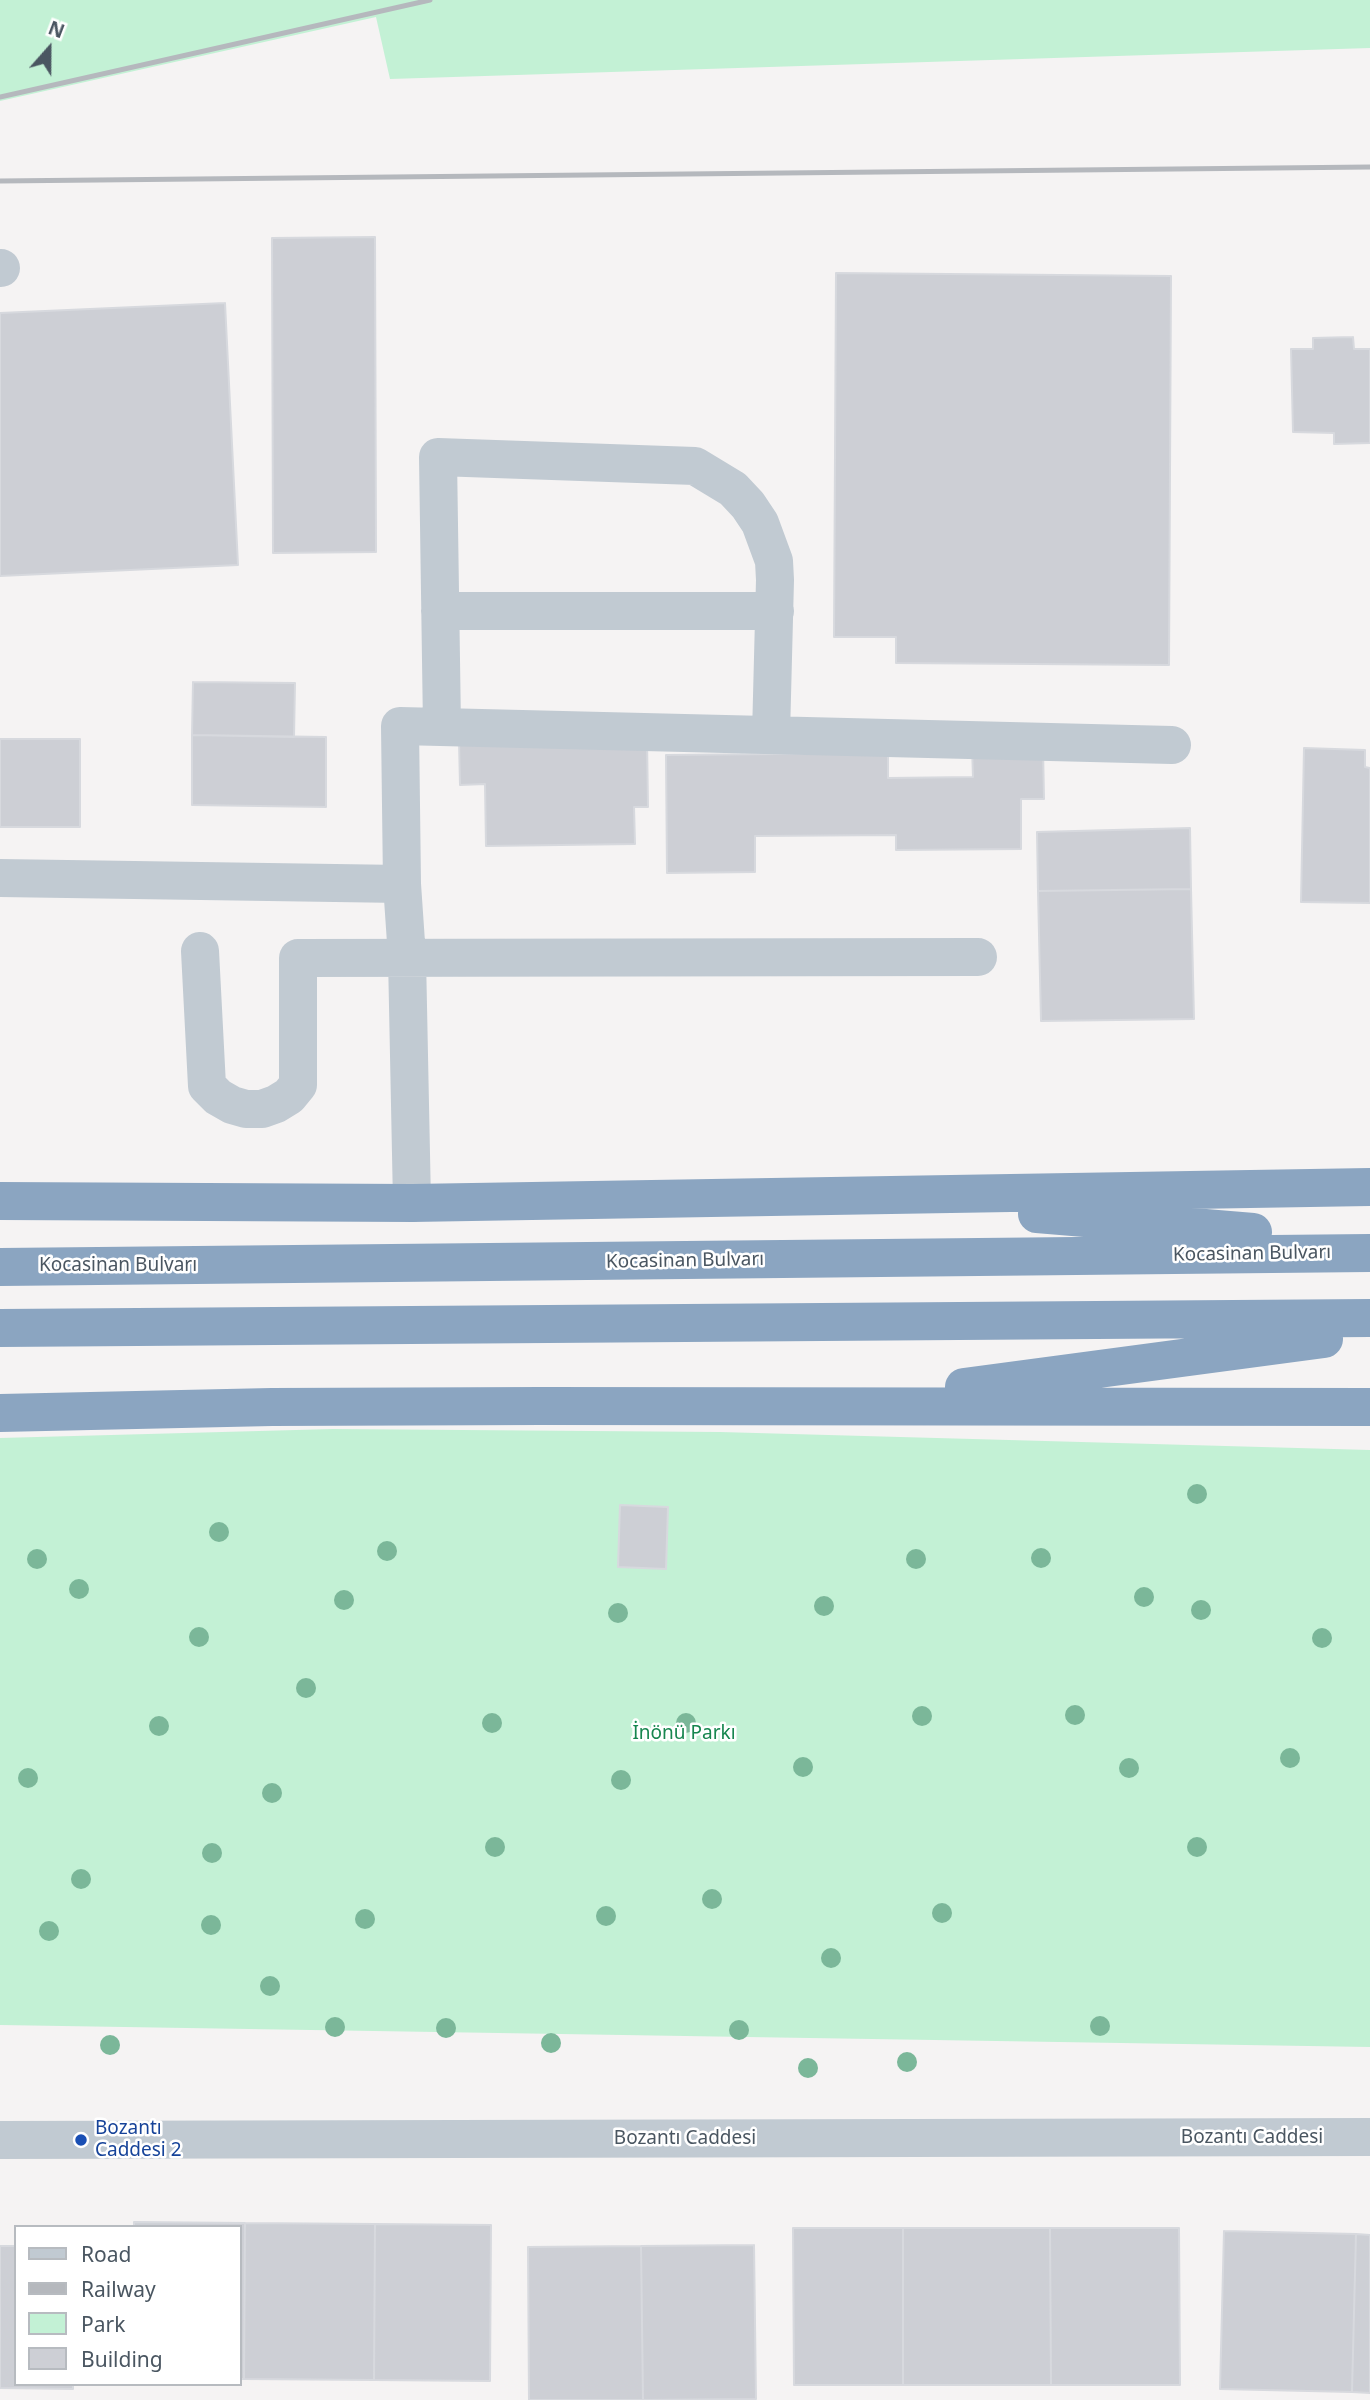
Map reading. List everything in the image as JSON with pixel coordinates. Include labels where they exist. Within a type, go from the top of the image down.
[{"type":"highway","points":[[0,1201],[412,1203],[1370,1187]]},
{"type":"highway","points":[[813,1196],[1370,1241]]},
{"type":"highway","name":"Kocasinan Bulvarı","points":[[0,1267],[1370,1252]]},
{"type":"highway","points":[[0,1328],[1370,1318]]},
{"type":"highway","points":[[813,1407],[1370,1333]]},
{"type":"highway","points":[[0,1413],[285,1407],[1370,1407]]},
{"type":"street","points":[[442,727],[438,457],[695,466],[733,489],[760,523],[774,561],[771,735]]},
{"type":"street","points":[[440,611],[775,611]]},
{"type":"street","points":[[412,1203],[400,726],[1172,745]]},
{"type":"street","points":[[0,878],[402,884]]},
{"type":"street","points":[[200,951],[207,1086],[218,1097],[246,1109],[262,1109],[276,1104],[289,1096],[298,1085],[298,958],[978,957]]},
{"type":"street","name":"Bozantı Caddesi","points":[[0,2140],[1370,2137]]},
{"type":"green space","points":[[0,0],[1370,0],[1370,48],[390,79],[376,17],[0,101]]},
{"type":"green space","name":"İnönü Parkı","points":[[333,1429],[720,1432],[1370,1450],[1370,2047],[0,2025],[0,1438]]},
{"type":"building","points":[[375,237],[376,552],[273,553],[272,238]]},
{"type":"building","points":[[836,273],[1171,276],[1169,665],[896,663],[896,637],[834,637]]},
{"type":"building","points":[[225,303],[238,565],[0,576],[0,313]]},
{"type":"building","points":[[1353,337],[1354,349],[1370,349],[1370,443],[1334,444],[1334,433],[1293,432],[1291,349],[1313,349],[1313,338]]},
{"type":"building","points":[[193,682],[295,683],[294,737],[192,735]]},
{"type":"building","points":[[192,735],[326,737],[326,807],[192,805]]},
{"type":"building","points":[[0,739],[80,739],[80,827],[0,827]]},
{"type":"building","points":[[647,739],[648,807],[634,807],[635,844],[486,846],[485,784],[460,785],[459,741]]},
{"type":"building","points":[[972,748],[1043,748],[1044,799],[1021,799],[1021,849],[896,850],[896,835],[755,836],[755,872],[667,873],[666,755],[888,753],[888,778],[973,777]]},
{"type":"building","points":[[1304,748],[1365,750],[1365,767],[1370,768],[1370,903],[1301,902]]},
{"type":"building","points":[[1190,828],[1191,889],[1038,891],[1037,832]]},
{"type":"building","points":[[1191,889],[1194,1019],[1041,1021],[1038,891]]},
{"type":"building","points":[[620,1505],[668,1507],[666,1569],[618,1567]]},
{"type":"building","points":[[134,2222],[245,2223],[244,2379],[242,2225],[134,2225]]},
{"type":"building","points":[[245,2223],[375,2224],[374,2380],[244,2379]]},
{"type":"building","points":[[375,2224],[491,2225],[490,2381],[374,2380]]},
{"type":"building","points":[[793,2228],[903,2228],[903,2385],[794,2385]]},
{"type":"building","points":[[903,2228],[1050,2228],[1051,2385],[903,2385]]},
{"type":"building","points":[[1050,2228],[1179,2228],[1180,2385],[1051,2385]]},
{"type":"building","points":[[1224,2231],[1356,2234],[1352,2392],[1220,2389]]},
{"type":"building","points":[[1356,2234],[1370,2235],[1370,2393],[1352,2392]]},
{"type":"building","points":[[754,2245],[756,2399],[643,2400],[641,2246]]},
{"type":"building","points":[[0,2246],[14,2246],[14,2386],[73,2386],[73,2389],[0,2388]]},
{"type":"building","points":[[641,2246],[643,2400],[529,2400],[528,2247]]},
{"type":"railway","points":[[0,97],[430,0]]},
{"type":"railway","points":[[0,181],[1370,167]]},
{"type":"place","name":"Bozantı Caddesi 2","points":[[81,2140]]}]
